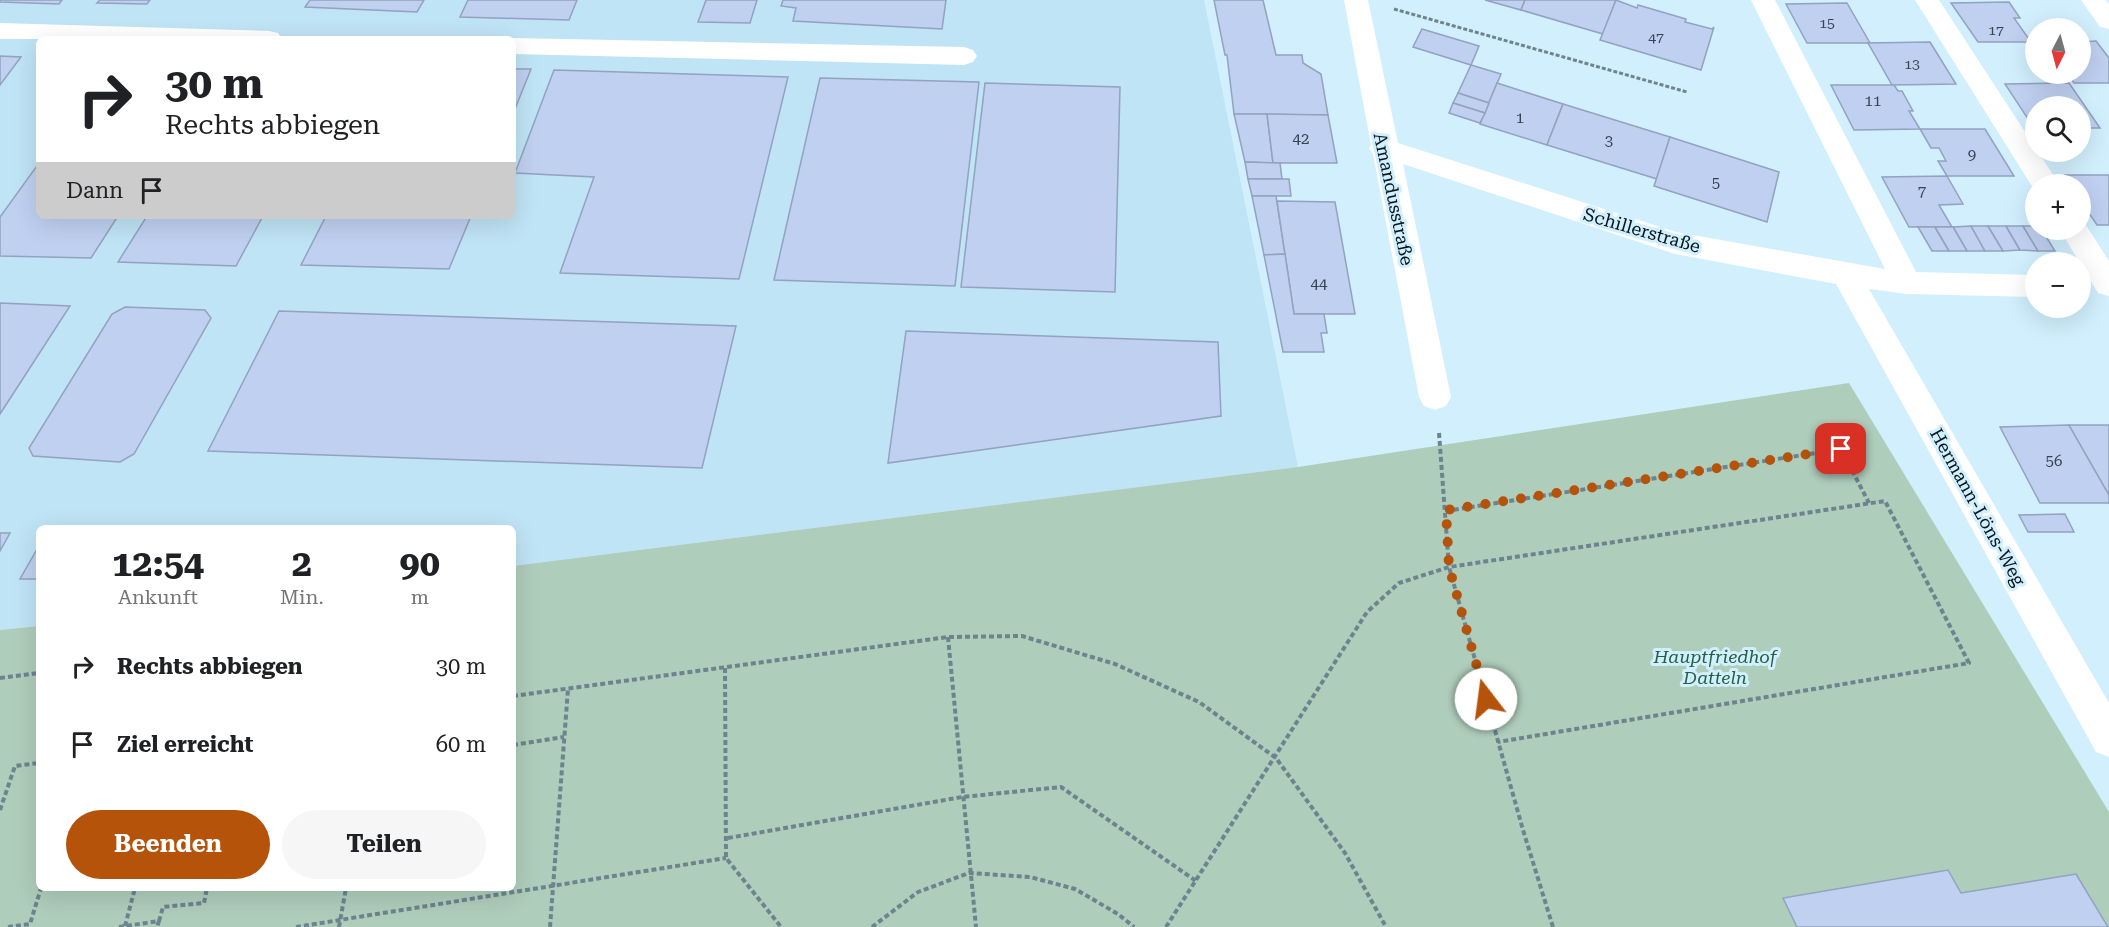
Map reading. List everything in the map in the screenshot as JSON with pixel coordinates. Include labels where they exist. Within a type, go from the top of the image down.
[{"type":"street","name":"Amandusstraße","points":[[1356,0],[1383,148],[1435,397]]},
{"type":"street","points":[[1763,0],[1907,282]]},
{"type":"street","points":[[1927,0],[2039,174]]},
{"type":"street","points":[[2093,0],[2109,21]]},
{"type":"street","points":[[0,31],[168,36]]},
{"type":"street","points":[[516,46],[964,56]]},
{"type":"street","name":"Schillerstraße","points":[[1383,148],[1675,243],[1846,275],[1907,282],[2025,286]]},
{"type":"street","points":[[2080,240],[2109,286]]},
{"type":"street","name":"Hermann-Löns-Weg","points":[[1846,275],[2109,739]]},
{"type":"street","points":[[2091,287],[2109,286]]},
{"type":"path","points":[[1384,6],[1687,92]]},
{"type":"path","points":[[1435,397],[1449,567],[1553,927]]},
{"type":"path","points":[[1446,510],[1841,449],[1869,503]]},
{"type":"path","points":[[1166,927],[1367,612],[1399,583],[1449,567],[1885,501],[1969,663],[1498,742]]},
{"type":"path","points":[[516,696],[948,637],[1022,636],[1115,664],[1199,702],[1275,758],[1345,853],[1386,927]]},
{"type":"path","points":[[948,637],[976,927]]},
{"type":"path","points":[[725,668],[728,838],[726,858],[781,927]]},
{"type":"path","points":[[0,678],[36,673]]},
{"type":"path","points":[[550,927],[568,689]]},
{"type":"path","points":[[516,745],[564,737]]},
{"type":"path","points":[[0,810],[15,766],[36,764]]},
{"type":"path","points":[[728,838],[962,797],[1061,787],[1196,881]]},
{"type":"path","points":[[296,927],[726,858]]},
{"type":"path","points":[[872,927],[918,892],[969,873],[1030,877],[1074,889],[1134,927]]},
{"type":"path","points":[[8,927],[30,924],[40,891]]},
{"type":"path","points":[[125,926],[134,891]]},
{"type":"path","points":[[119,927],[158,924],[163,907],[204,903],[206,891]]},
{"type":"path","points":[[339,927],[345,891]]},
{"type":"shaded area","points":[[0,0],[1204,0],[1298,467],[516,566],[516,525],[36,525],[36,626],[0,630]]},
{"type":"green space","name":"Hauptfriedhof Datteln","points":[[1849,383],[2109,812],[2109,927],[0,927],[0,630],[36,626],[36,891],[516,891],[516,566],[1298,467]]},
{"type":"building","points":[[0,0],[62,0],[59,4],[0,2]]},
{"type":"building","points":[[100,0],[150,0],[147,4],[97,3]]},
{"type":"building","points":[[310,0],[424,0],[417,12],[305,7]]},
{"type":"building","points":[[468,0],[577,0],[569,20],[460,17]]},
{"type":"building","points":[[706,0],[757,0],[750,23],[698,22]]},
{"type":"building","points":[[783,0],[946,0],[942,29],[793,21],[796,8],[781,6]]},
{"type":"building","points":[[1214,0],[1263,0],[1276,55],[1302,55],[1303,63],[1321,74],[1328,115],[1234,114],[1227,55],[1225,55]]},
{"type":"building","points":[[1485,0],[1525,0],[1521,10]]},
{"type":"building","points":[[1525,0],[1616,0],[1603,34],[1521,10]]},
{"type":"building","points":[[1616,0],[1637,8],[1638,5],[1686,19],[1685,22],[1712,29],[1714,27],[1701,70],[1600,40]]},
{"type":"building","points":[[2009,2],[2020,18],[2014,18],[2025,34],[2025,42],[1978,42],[1951,3]]},
{"type":"building","points":[[1847,3],[1870,43],[1807,43],[1786,4]]},
{"type":"building","points":[[1422,29],[1479,46],[1471,65],[1413,47]]},
{"type":"building","points":[[2091,41],[2096,41],[2109,58],[2109,83],[2091,83]]},
{"type":"building","points":[[1930,42],[1956,84],[1892,85],[1868,43]]},
{"type":"building","points":[[0,56],[21,57],[0,85]]},
{"type":"building","points":[[1471,65],[1501,74],[1489,103],[1458,93]]},
{"type":"building","points":[[516,69],[531,69],[516,106]]},
{"type":"building","points":[[554,70],[788,77],[739,279],[560,273],[594,177],[516,173]]},
{"type":"building","points":[[820,78],[979,82],[955,286],[774,280]]},
{"type":"building","points":[[985,83],[1120,87],[1115,292],[961,287]]},
{"type":"building","points":[[1497,83],[1563,104],[1547,145],[1480,124]]},
{"type":"building","points":[[2005,84],[2070,84],[2078,96],[2025,96],[2025,114]]},
{"type":"building","points":[[1831,85],[1894,85],[1898,91],[1902,91],[1913,111],[1909,111],[1920,129],[1854,130]]},
{"type":"building","points":[[1458,93],[1489,103],[1485,113],[1453,103]]},
{"type":"building","points":[[1453,103],[1485,113],[1480,123],[1449,113]]},
{"type":"building","points":[[1563,104],[1670,137],[1657,179],[1547,145]]},
{"type":"building","points":[[1234,114],[1267,114],[1273,163],[1245,162]]},
{"type":"building","points":[[1267,114],[1328,115],[1337,163],[1273,163]]},
{"type":"building","points":[[2091,115],[2100,128],[2091,128]]},
{"type":"building","points":[[1920,129],[1985,129],[2014,176],[1947,176],[1938,161],[1946,161],[1939,148],[1931,148]]},
{"type":"building","points":[[1670,137],[1779,172],[1767,222],[1654,186]]},
{"type":"building","points":[[1245,162],[1280,163],[1282,179],[1248,179]]},
{"type":"building","points":[[36,167],[36,219],[116,219],[91,258],[0,256],[0,217]]},
{"type":"building","points":[[2091,175],[2109,175],[2109,225],[2097,225],[2091,216]]},
{"type":"building","points":[[1947,176],[1963,204],[1939,205],[1952,227],[1909,227],[1882,177]]},
{"type":"building","points":[[1248,179],[1289,179],[1291,196],[1252,196]]},
{"type":"building","points":[[1252,196],[1276,196],[1285,254],[1264,255]]},
{"type":"building","points":[[1277,201],[1335,202],[1355,314],[1294,314]]},
{"type":"building","points":[[145,219],[261,219],[236,266],[118,262]]},
{"type":"building","points":[[324,219],[470,219],[449,269],[301,265]]},
{"type":"building","points":[[1971,226],[1985,251],[1967,251],[1953,227]]},
{"type":"building","points":[[1971,226],[1988,226],[2003,251],[1985,251]]},
{"type":"building","points":[[1988,226],[2006,226],[2020,250],[2003,251]]},
{"type":"building","points":[[2006,226],[2023,226],[2025,240],[2031,240],[2038,251],[2020,250]]},
{"type":"building","points":[[1918,227],[1935,227],[1949,251],[1932,251]]},
{"type":"building","points":[[1935,227],[1953,227],[1967,251],[1949,251]]},
{"type":"building","points":[[2031,240],[2048,240],[2055,251],[2038,251]]},
{"type":"building","points":[[1285,254],[1294,314],[1324,314],[1327,333],[1321,333],[1324,352],[1283,352],[1264,255]]},
{"type":"building","points":[[0,303],[70,306],[0,414]]},
{"type":"building","points":[[125,307],[205,310],[211,318],[134,454],[120,462],[33,456],[29,448],[112,314]]},
{"type":"building","points":[[279,311],[736,326],[702,468],[208,451]]},
{"type":"building","points":[[906,331],[1218,342],[1221,416],[888,463]]},
{"type":"building","points":[[2069,425],[2109,495],[2109,503],[2040,503],[2000,427]]},
{"type":"building","points":[[2069,425],[2109,425],[2109,495]]},
{"type":"building","points":[[2065,514],[2074,532],[2028,532],[2019,515]]},
{"type":"building","points":[[0,533],[10,533],[0,551]]},
{"type":"building","points":[[36,551],[36,579],[20,579]]},
{"type":"building","points":[[1948,870],[1961,893],[2076,874],[2108,927],[1797,927],[1783,898]]},
{"type":"route","points":[[1486,699],[1449,567],[1446,510],[1841,449]]}]
